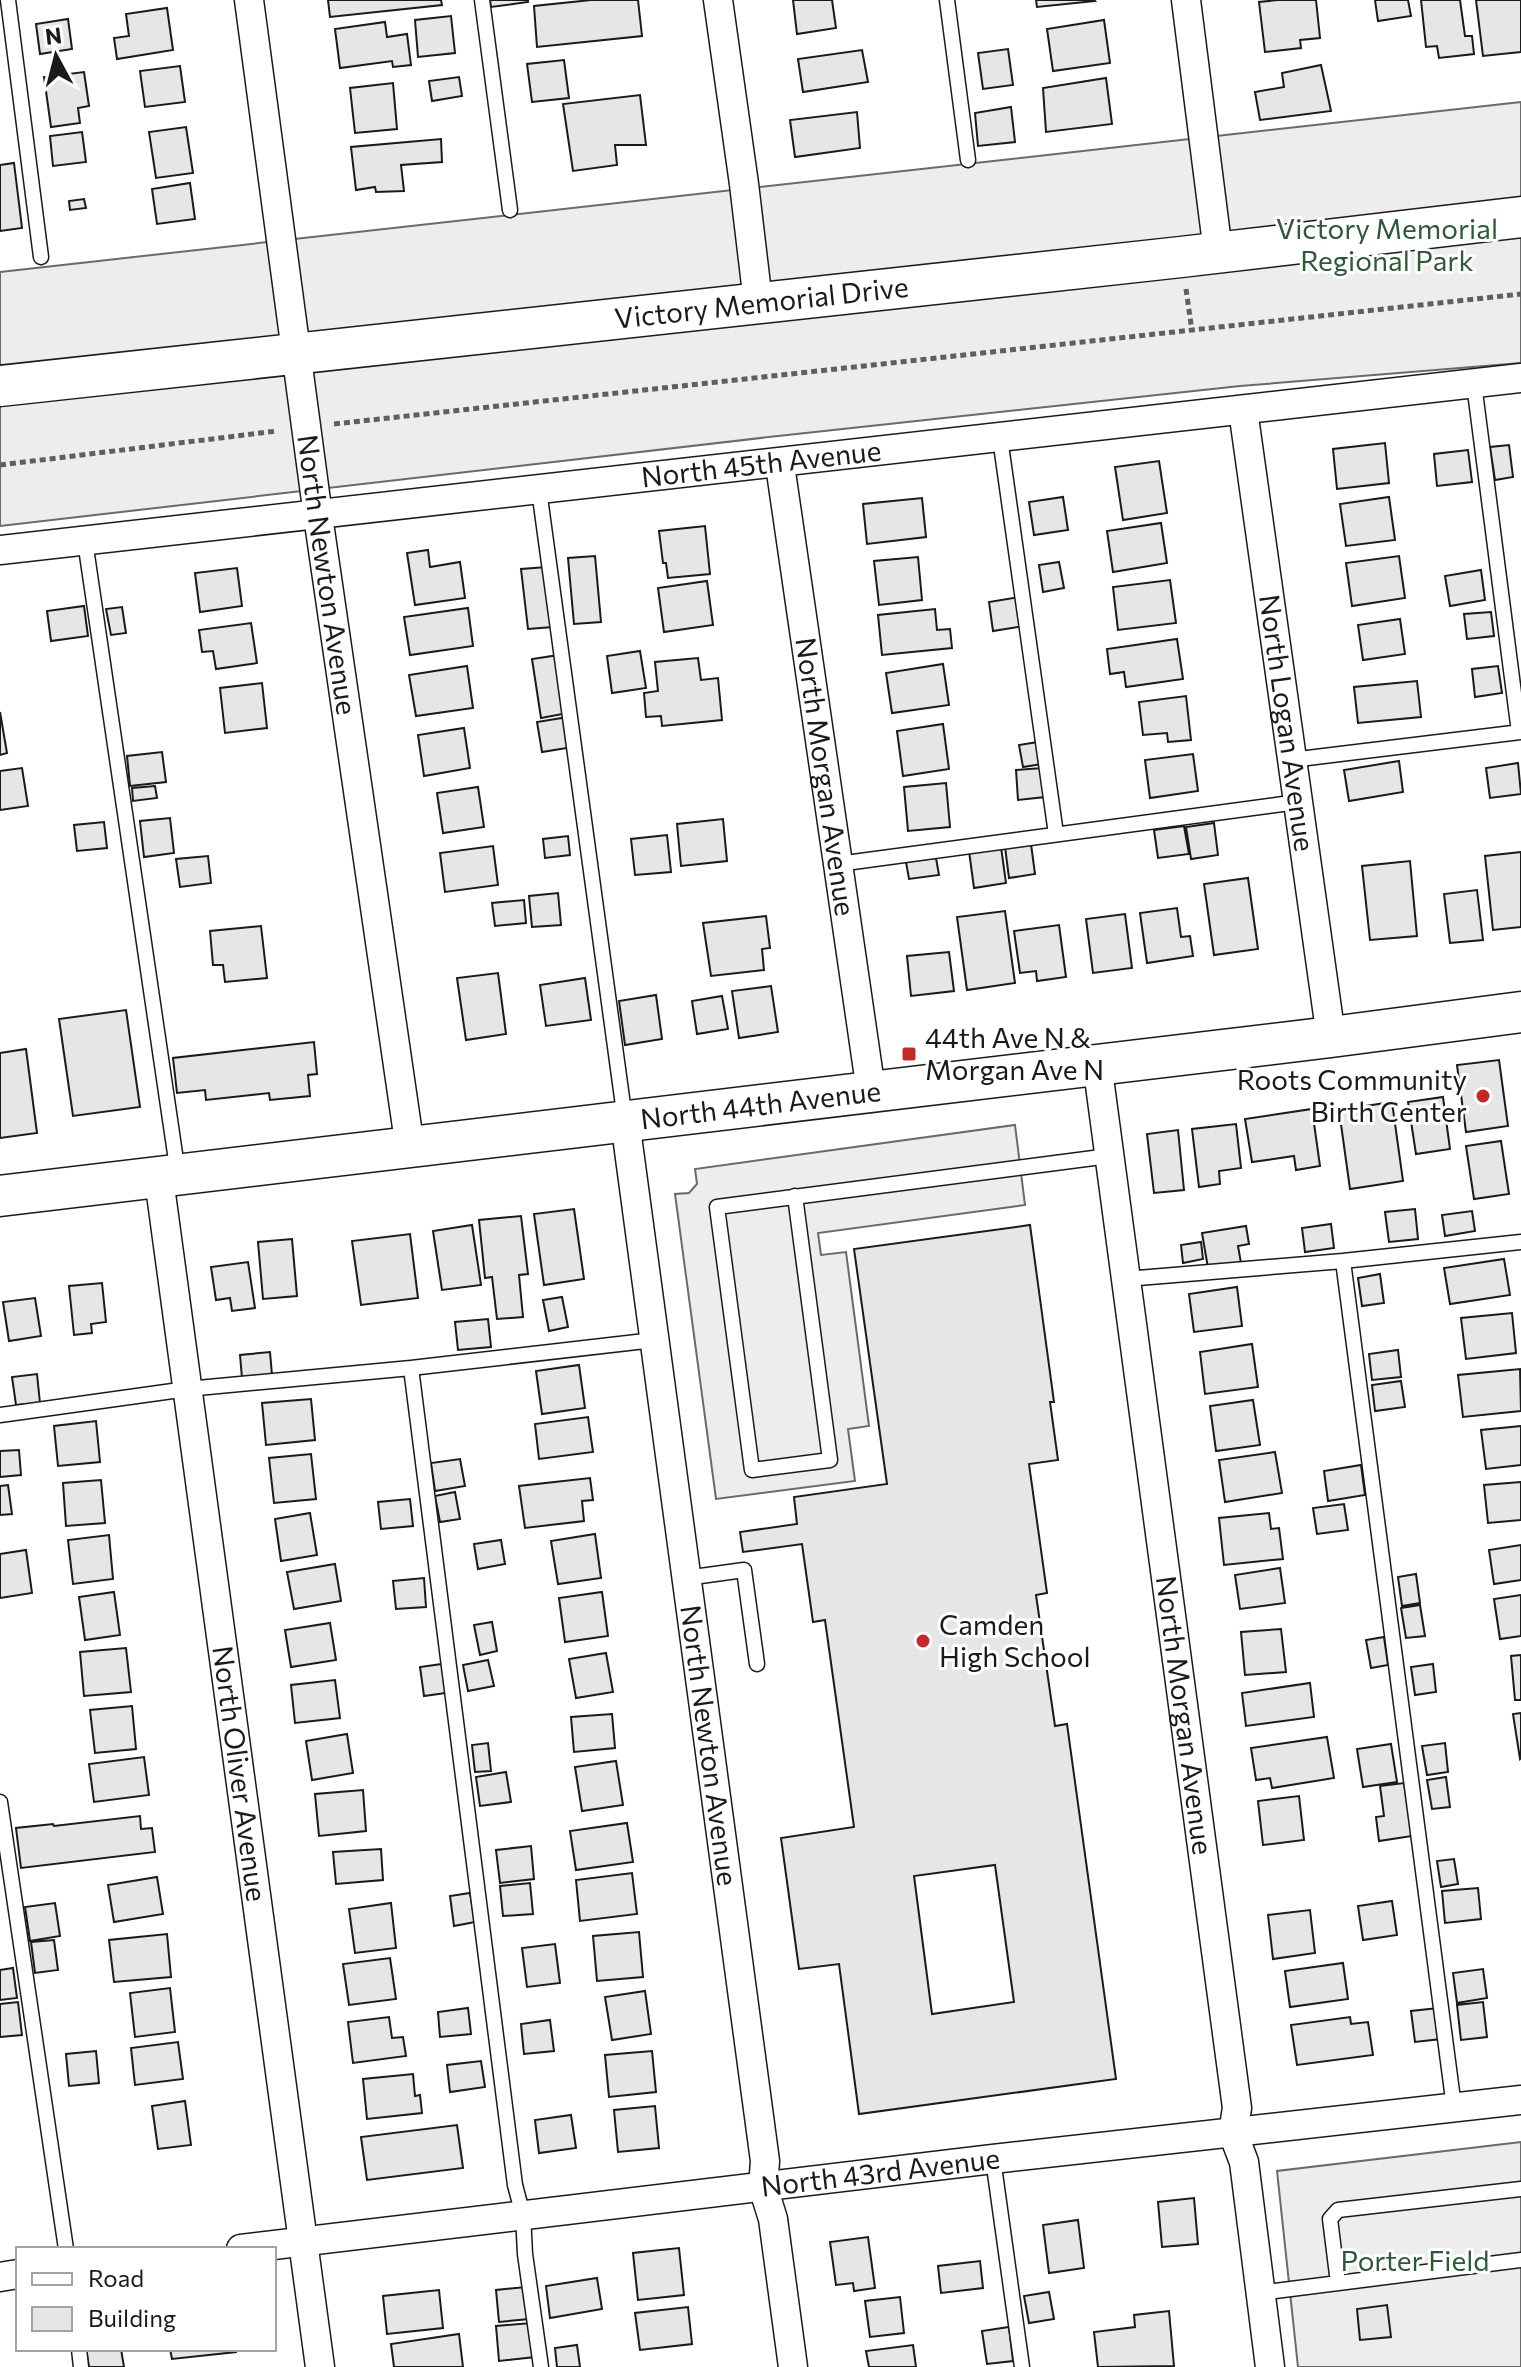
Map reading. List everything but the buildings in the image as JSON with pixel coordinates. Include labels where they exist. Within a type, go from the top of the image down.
[{"type":"street","name":"North Newton Avenue","points":[[249,0],[318,516],[410,1148]]},
{"type":"street","points":[[718,0],[758,302]]},
{"type":"street","points":[[1186,0],[1218,252]]},
{"type":"street","name":"Victory Memorial Drive","points":[[0,386],[1521,217]]},
{"type":"street","name":"North 45th Avenue","points":[[0,550],[1521,378]]},
{"type":"street","name":"North Logan Avenue","points":[[1243,410],[1331,1037]]},
{"type":"street","name":"North Morgan Avenue","points":[[782,462],[871,1091]]},
{"type":"street","name":"North 44th Avenue","points":[[0,1196],[1521,1012]]},
{"type":"street","name":"North Morgan Avenue","points":[[1097,1063],[1237,2108],[1233,2133],[1244,2162],[1270,2367]]},
{"type":"street","name":"North Newton Avenue","points":[[625,1121],[765,2161],[763,2187],[773,2219],[793,2367]]},
{"type":"street","name":"North Oliver Avenue","points":[[168,1177],[187,1389],[320,2367]]},
{"type":"street","name":"North 43rd Avenue","points":[[259,2247],[993,2159],[1521,2100]]},
{"type":"lane","points":[[8,0],[41,257]]},
{"type":"lane","points":[[482,0],[510,210]]},
{"type":"lane","points":[[947,0],[968,160]]},
{"type":"lane","points":[[1291,760],[1520,732],[1474,384]]},
{"type":"lane","points":[[1000,438],[1056,834]]},
{"type":"lane","points":[[539,490],[625,1121]]},
{"type":"lane","points":[[85,541],[168,1177]]},
{"type":"lane","points":[[838,864],[1298,802]]},
{"type":"lane","points":[[795,1196],[830,1460],[752,1470],[717,1207],[795,1196],[1109,1156]]},
{"type":"lane","points":[[1126,1279],[1521,1242]]},
{"type":"lane","points":[[1343,1261],[1454,2107]]},
{"type":"lane","points":[[0,1415],[187,1389],[411,1368],[654,1340]]},
{"type":"lane","points":[[411,1368],[541,2367]]},
{"type":"lane","points":[[686,1578],[744,1570],[757,1664]]},
{"type":"lane","points":[[0,1802],[66,2247]]},
{"type":"lane","points":[[993,2159],[1022,2367]]},
{"type":"lane","points":[[1338,2283],[1330,2219],[1338,2210],[1521,2189]]},
{"type":"lane","points":[[1259,2293],[1521,2260]]},
{"type":"path","points":[[342,423],[1521,294]]},
{"type":"path","points":[[0,465],[270,431]]},
{"type":"shaded area","name":"Victory Memorial Regional Park","points":[[1521,102],[1521,363],[1240,386],[0,526],[0,272]]},
{"type":"shaded area","points":[[1015,1125],[1025,1205],[818,1233],[821,1255],[846,1252],[869,1426],[848,1429],[855,1481],[716,1499],[675,1194],[689,1193],[697,1184],[695,1169]]},
{"type":"shaded area","name":"Porter Field","points":[[1521,2142],[1521,2367],[1298,2367],[1277,2171]]},
{"type":"place","name":"44th Ave N & Morgan Ave N","points":[[909,1054]]},
{"type":"place","name":"Roots Community Birth Center","points":[[1483,1096]]},
{"type":"place","name":"Camden High School","points":[[923,1641]]}]
